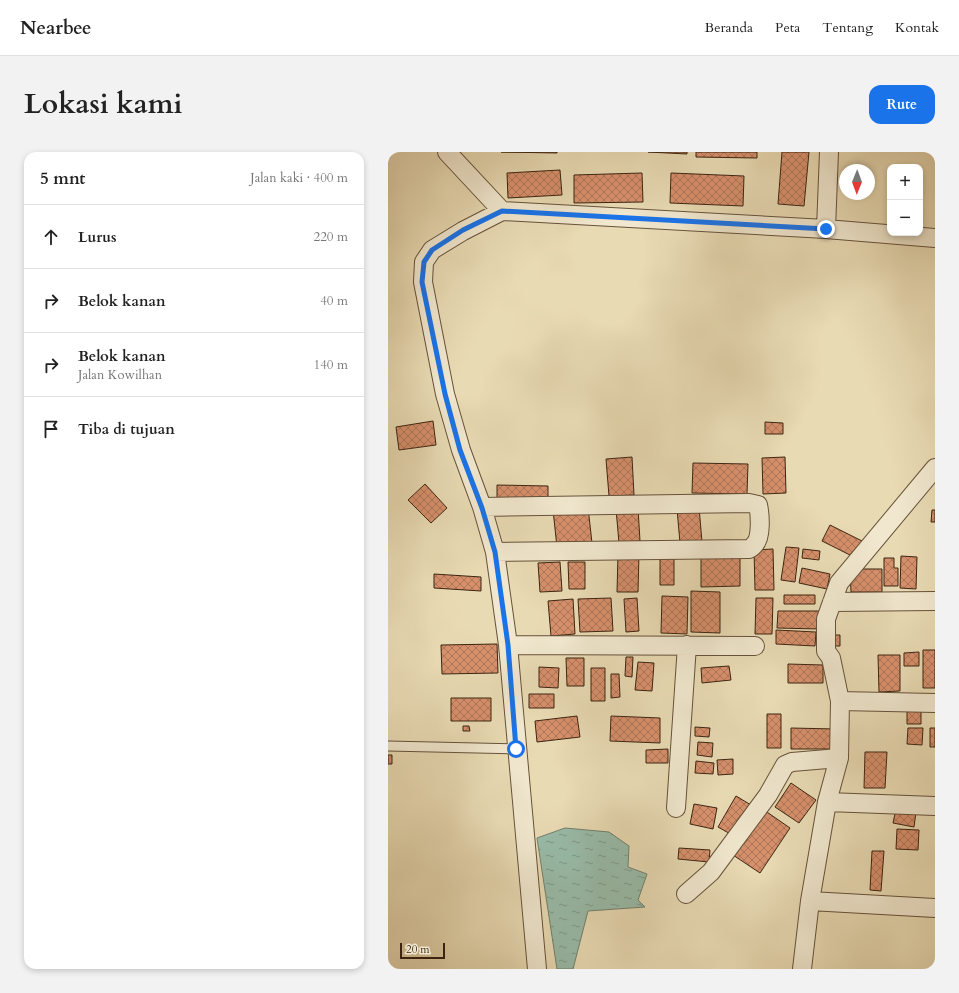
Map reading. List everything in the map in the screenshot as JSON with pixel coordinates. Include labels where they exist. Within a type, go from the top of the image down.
[{"type":"street","points":[[447,152],[502,211]]},
{"type":"street","points":[[826,229],[829,152]]},
{"type":"street","points":[[537,969],[516,749],[508,645],[495,552],[482,508],[460,450],[445,394],[422,282],[424,262],[432,250],[463,230],[502,211],[826,229],[935,238]]},
{"type":"street","points":[[802,969],[810,901],[827,802],[839,758],[840,701],[831,658],[826,650],[826,619],[838,583],[935,468]]},
{"type":"street","points":[[482,508],[750,503],[758,505],[760,513],[759,535],[756,545],[749,549],[495,552]]},
{"type":"street","points":[[832,602],[935,601]]},
{"type":"street","points":[[508,645],[755,646]]},
{"type":"street","points":[[676,808],[687,645]]},
{"type":"street","points":[[840,701],[935,703]]},
{"type":"street","points":[[686,894],[711,872],[768,795],[785,765],[792,762],[839,758]]},
{"type":"street","points":[[827,802],[935,806]]},
{"type":"street","points":[[810,901],[935,908]]},
{"type":"lane","points":[[388,746],[516,749]]},
{"type":"water","points":[[565,828],[609,832],[629,846],[628,867],[647,874],[638,900],[645,907],[588,911],[573,969],[557,969],[537,838]]},
{"type":"building","points":[[501,152],[557,152],[557,153]]},
{"type":"building","points":[[648,152],[687,152],[687,154]]},
{"type":"building","points":[[696,152],[757,152],[757,158],[696,157]]},
{"type":"building","points":[[782,152],[809,152],[804,206],[778,204]]},
{"type":"building","points":[[560,170],[562,195],[508,198],[507,173]]},
{"type":"building","points":[[642,173],[643,202],[574,203],[574,175]]},
{"type":"building","points":[[671,173],[744,176],[743,206],[670,203]]},
{"type":"building","points":[[433,421],[436,445],[399,450],[396,427]]},
{"type":"building","points":[[765,422],[783,423],[783,434],[765,434]]},
{"type":"building","points":[[632,457],[634,495],[609,496],[606,459]]},
{"type":"building","points":[[785,457],[786,493],[763,494],[762,458]]},
{"type":"building","points":[[693,463],[748,464],[747,494],[692,493]]},
{"type":"building","points":[[425,484],[447,508],[431,523],[408,500]]},
{"type":"building","points":[[497,485],[548,486],[548,499],[497,499]]},
{"type":"building","points":[[588,507],[592,543],[557,547],[553,510]]},
{"type":"building","points":[[699,507],[702,542],[680,543],[677,509]]},
{"type":"building","points":[[638,508],[640,541],[619,543],[616,509]]},
{"type":"building","points":[[932,510],[935,510],[935,522],[931,522]]},
{"type":"building","points":[[830,525],[862,541],[854,557],[822,541]]},
{"type":"building","points":[[786,547],[799,548],[795,582],[781,580]]},
{"type":"building","points":[[773,549],[774,590],[755,590],[754,550]]},
{"type":"building","points":[[803,549],[820,551],[819,560],[802,558]]},
{"type":"building","points":[[660,551],[674,551],[674,585],[660,585]]},
{"type":"building","points":[[618,554],[639,554],[638,592],[617,592]]},
{"type":"building","points":[[740,554],[740,586],[701,587],[701,555]]},
{"type":"building","points":[[901,556],[917,557],[916,589],[900,588]]},
{"type":"building","points":[[884,558],[894,558],[894,568],[898,568],[898,586],[884,586]]},
{"type":"building","points":[[560,562],[562,591],[540,592],[538,563]]},
{"type":"building","points":[[568,562],[585,562],[585,589],[569,589]]},
{"type":"building","points":[[802,568],[830,574],[827,589],[799,583]]},
{"type":"building","points":[[850,569],[882,569],[882,592],[851,592]]},
{"type":"building","points":[[434,574],[481,577],[481,591],[434,588]]},
{"type":"building","points":[[691,591],[720,592],[720,633],[691,632]]},
{"type":"building","points":[[784,595],[815,595],[815,604],[784,604]]},
{"type":"building","points":[[662,596],[688,597],[687,634],[661,633]]},
{"type":"building","points":[[611,598],[613,631],[580,632],[578,599]]},
{"type":"building","points":[[637,598],[639,631],[626,632],[624,599]]},
{"type":"building","points":[[756,598],[773,598],[772,634],[755,634]]},
{"type":"building","points":[[573,599],[575,634],[551,636],[548,601]]},
{"type":"building","points":[[778,611],[820,611],[820,629],[777,628]]},
{"type":"building","points":[[776,630],[816,632],[815,646],[776,644]]},
{"type":"building","points":[[831,635],[840,635],[840,646],[831,646]]},
{"type":"building","points":[[497,644],[498,673],[442,674],[441,645]]},
{"type":"building","points":[[923,650],[935,650],[935,688],[923,688]]},
{"type":"building","points":[[919,652],[919,666],[904,666],[904,653]]},
{"type":"building","points":[[878,655],[900,655],[900,691],[879,692]]},
{"type":"building","points":[[626,657],[633,657],[632,677],[625,676]]},
{"type":"building","points":[[566,658],[584,658],[584,686],[567,686]]},
{"type":"building","points":[[638,662],[654,663],[652,691],[635,690]]},
{"type":"building","points":[[788,664],[823,665],[823,683],[788,683]]},
{"type":"building","points":[[729,666],[731,680],[702,683],[701,668]]},
{"type":"building","points":[[539,667],[559,668],[558,688],[539,687]]},
{"type":"building","points":[[591,668],[605,668],[605,701],[591,701]]},
{"type":"building","points":[[611,674],[619,674],[620,697],[611,698]]},
{"type":"building","points":[[529,694],[554,694],[554,708],[529,708]]},
{"type":"building","points":[[451,698],[491,698],[491,721],[451,721]]},
{"type":"building","points":[[907,711],[921,711],[921,724],[907,724]]},
{"type":"building","points":[[767,714],[781,714],[781,748],[767,748]]},
{"type":"building","points":[[577,716],[580,737],[537,742],[535,721]]},
{"type":"building","points":[[611,716],[660,718],[660,743],[610,741]]},
{"type":"building","points":[[463,726],[469,726],[470,731],[463,731]]},
{"type":"building","points":[[695,727],[710,728],[709,737],[695,736]]},
{"type":"building","points":[[791,728],[836,729],[836,749],[791,749]]},
{"type":"building","points":[[908,728],[923,728],[922,745],[907,744]]},
{"type":"building","points":[[930,728],[935,728],[935,747],[930,747]]},
{"type":"building","points":[[698,742],[713,743],[712,757],[697,755]]},
{"type":"building","points":[[668,749],[668,763],[646,763],[646,750]]},
{"type":"building","points":[[865,752],[887,752],[885,788],[864,788]]},
{"type":"building","points":[[388,755],[392,755],[392,764],[388,764]]},
{"type":"building","points":[[733,759],[733,774],[718,775],[717,760]]},
{"type":"building","points":[[696,761],[714,763],[713,774],[695,773]]},
{"type":"building","points":[[791,783],[816,800],[799,823],[775,807]]},
{"type":"building","points":[[736,796],[751,805],[734,836],[718,827]]},
{"type":"building","points":[[694,804],[717,808],[713,829],[690,824]]},
{"type":"building","points":[[896,809],[916,812],[914,827],[893,823]]},
{"type":"building","points":[[764,810],[790,828],[760,873],[733,855]]},
{"type":"building","points":[[897,829],[919,830],[918,850],[896,849]]},
{"type":"building","points":[[679,848],[710,850],[709,862],[678,859]]},
{"type":"building","points":[[872,851],[884,851],[881,891],[870,890]]},
{"type":"route","points":[[516,749],[508,645],[495,552],[482,508],[460,450],[445,394],[422,282],[424,262],[432,250],[463,230],[502,211],[826,229]]}]
